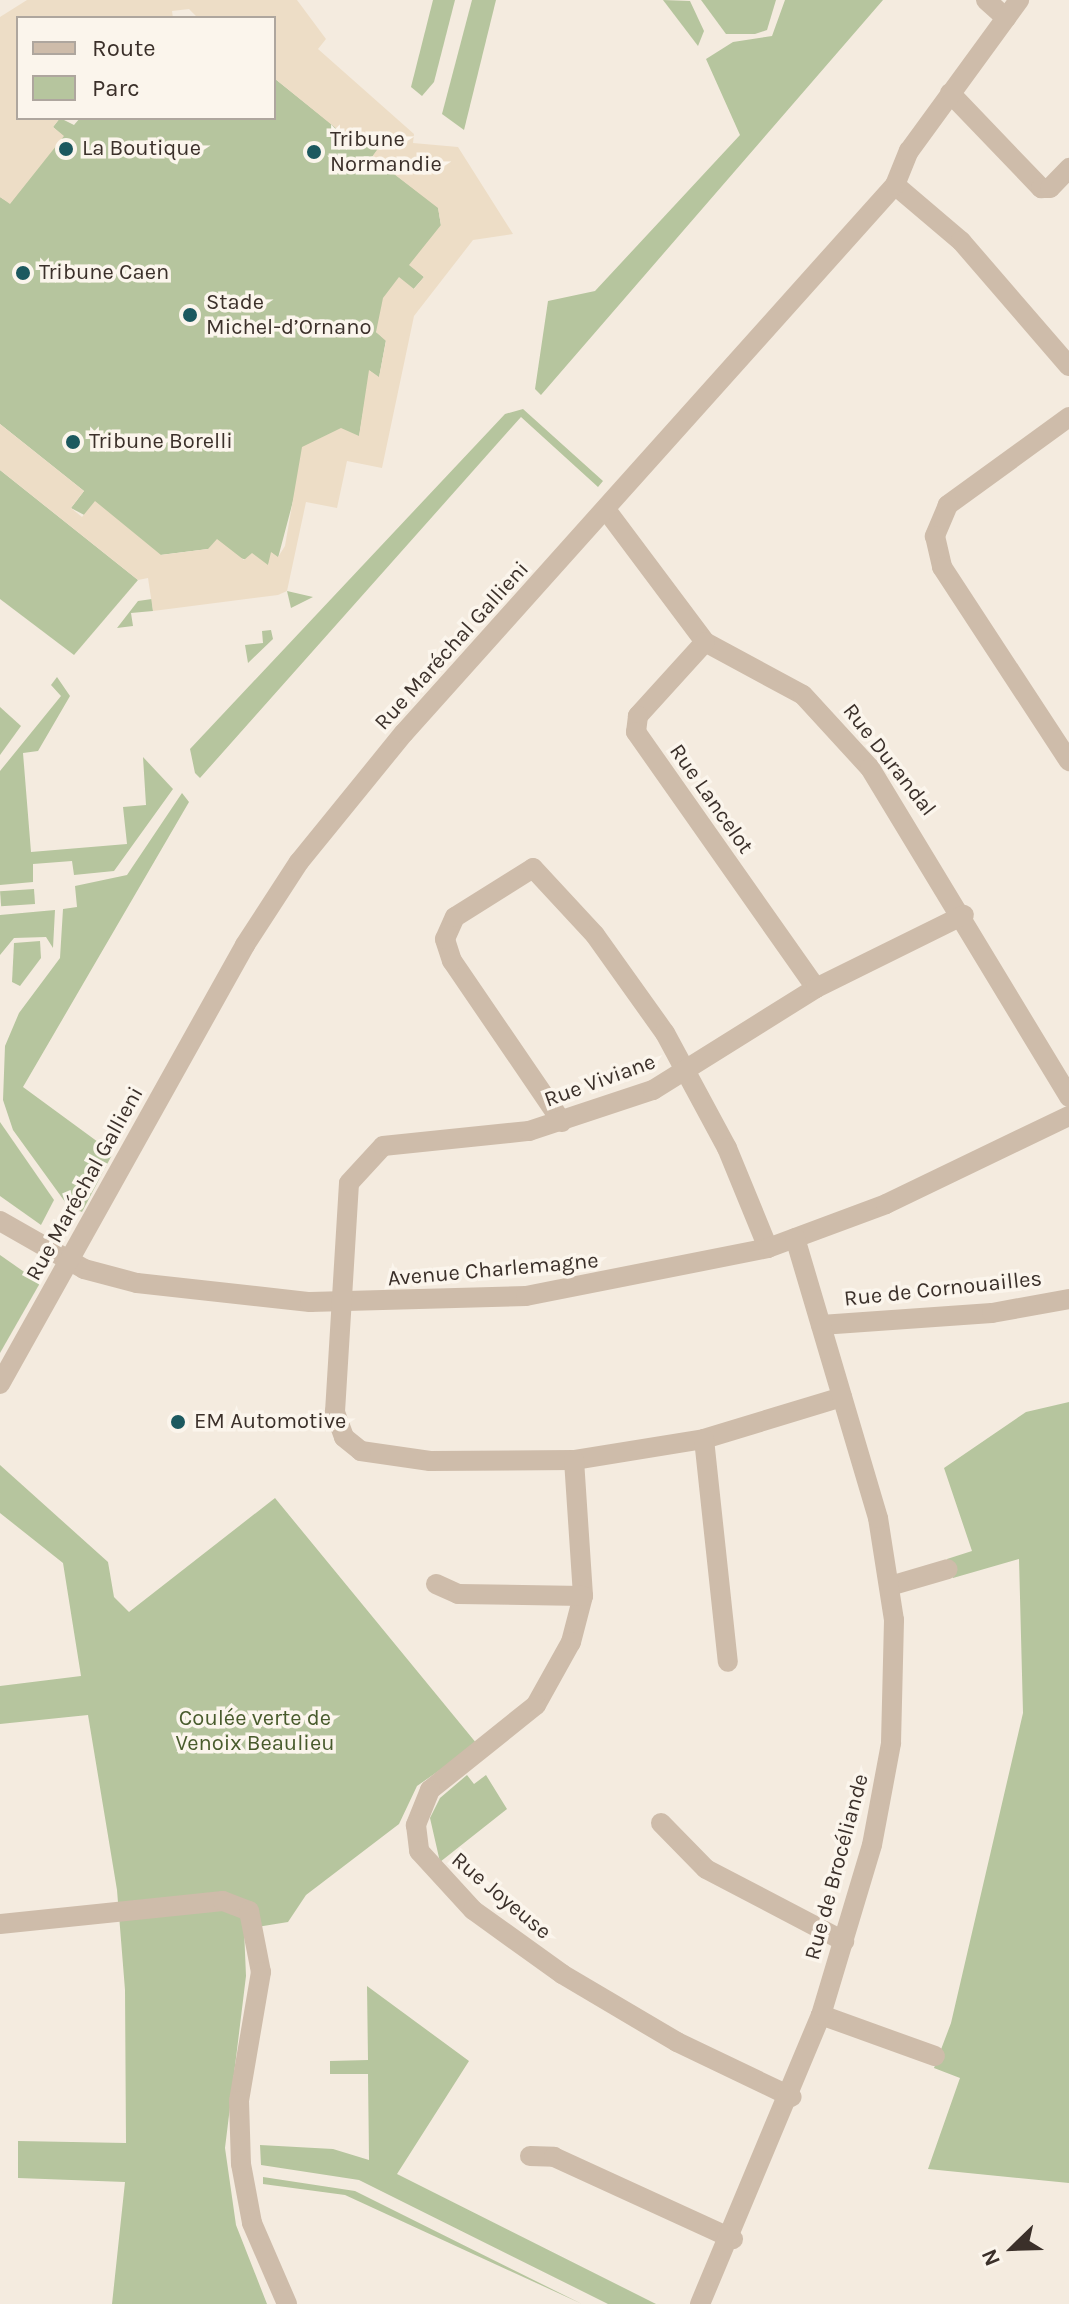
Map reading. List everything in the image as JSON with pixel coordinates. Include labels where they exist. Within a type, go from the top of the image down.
[{"type":"street","points":[[986,0],[1006,18]]},
{"type":"street","name":"Rue Maréchal Gallieni","points":[[0,1384],[299,862],[404,733],[607,511],[869,206],[895,185],[909,151],[1019,0]]},
{"type":"street","points":[[950,93],[1041,188],[1050,188],[1069,168]]},
{"type":"street","points":[[895,185],[961,241],[1069,366]]},
{"type":"street","points":[[1069,417],[948,505],[935,536],[942,567],[1069,761]]},
{"type":"street","name":"Rue Durandal","points":[[607,511],[705,642],[774,675],[827,717],[890,794],[1069,1097]]},
{"type":"street","name":"Rue Lancelot","points":[[705,642],[638,716],[636,732],[816,988]]},
{"type":"street","points":[[562,1122],[452,961],[445,939],[455,917],[533,868],[620,966],[688,1072],[768,1248]]},
{"type":"street","name":"Rue Viviane","points":[[574,1460],[430,1461],[353,1446],[335,1412],[349,1183],[369,1153],[399,1143],[494,1137],[562,1122],[688,1072],[816,988],[964,915]]},
{"type":"street","name":"Avenue Charlemagne","points":[[0,1221],[68,1261],[137,1283],[342,1303],[526,1296],[768,1248],[1069,1116]]},
{"type":"street","name":"Rue de Brocéliande","points":[[700,2304],[733,2239],[792,2097],[821,2015],[844,1941],[889,1757],[890,1586],[842,1397],[795,1238]]},
{"type":"street","name":"Rue de Cornouailles","points":[[821,1325],[977,1314],[1069,1299]]},
{"type":"street","points":[[574,1460],[704,1439],[842,1397]]},
{"type":"street","points":[[704,1439],[728,1662]]},
{"type":"street","name":"Rue Joyeuse","points":[[574,1460],[583,1596],[565,1659],[536,1705],[430,1790],[416,1825],[419,1851],[450,1890],[540,1960],[656,2031],[792,2097]]},
{"type":"street","points":[[890,1586],[948,1569]]},
{"type":"street","points":[[436,1584],[458,1594],[583,1596]]},
{"type":"street","points":[[661,1823],[706,1869],[844,1941]]},
{"type":"street","points":[[0,1924],[223,1901],[249,1911],[261,1972],[239,2101],[241,2164],[252,2223],[287,2304]]},
{"type":"street","points":[[821,2015],[935,2056]]},
{"type":"street","points":[[530,2156],[554,2157],[733,2239]]},
{"type":"green space","points":[[433,0],[455,0],[434,82],[422,96],[411,87]]},
{"type":"green space","points":[[472,0],[496,0],[464,130],[442,114]]},
{"type":"green space","points":[[663,0],[690,1],[704,31],[698,46]]},
{"type":"green space","points":[[701,0],[776,0],[767,30],[755,34],[726,34]]},
{"type":"green space","points":[[785,0],[883,0],[541,395],[535,389],[548,301],[595,291],[740,135],[706,59],[733,42],[772,36]]},
{"type":"green space","name":"Stade Michel-d’Ornano","points":[[276,80],[359,146],[372,131],[385,141],[372,157],[438,207],[441,226],[410,265],[424,277],[376,332],[386,340],[379,378],[370,371],[359,437],[297,486],[278,558],[272,553],[268,566],[208,549],[160,555],[71,508],[84,491],[0,424],[0,197],[10,203],[63,136],[53,127],[58,120],[74,125],[78,120],[276,120]]},
{"type":"green space","points":[[523,409],[603,481],[598,487],[521,417],[200,778],[195,773],[190,749],[505,414]]},
{"type":"green space","points":[[0,470],[138,580],[74,655],[0,599]]},
{"type":"green space","points":[[287,591],[313,597],[291,608]]},
{"type":"green space","points":[[152,599],[153,611],[131,613],[133,626],[117,628],[138,601]]},
{"type":"green space","points":[[271,630],[273,639],[248,663],[245,645],[263,643],[262,631]]},
{"type":"green space","points":[[57,677],[70,696],[38,751],[23,753],[31,852],[127,844],[123,807],[146,805],[143,757],[173,789],[114,871],[74,875],[72,861],[33,864],[33,882],[0,885],[0,771],[61,696],[51,685]]},
{"type":"green space","points":[[0,707],[21,726],[0,755]]},
{"type":"green space","points":[[182,793],[189,802],[23,1087],[113,1153],[82,1212],[68,1206],[13,1130],[3,1100],[5,1046],[19,1013],[60,958],[63,909],[77,907],[75,886],[127,875]]},
{"type":"green space","points":[[34,889],[35,904],[1,906],[0,891]]},
{"type":"green space","points":[[55,910],[53,948],[46,937],[14,938],[0,955],[0,915]]},
{"type":"green space","points":[[40,941],[41,958],[20,986],[12,982],[14,943]]},
{"type":"green space","points":[[0,1122],[54,1200],[41,1225],[0,1196]]},
{"type":"green space","points":[[0,1255],[40,1283],[0,1353]]},
{"type":"green space","points":[[1069,1402],[1069,2183],[928,2169],[960,2078],[934,2068],[951,2023],[1023,1713],[1019,1559],[953,1578],[947,1559],[972,1551],[944,1468],[1026,1412]]},
{"type":"green space","name":"Coulée verte de Venoix Beaulieu","points":[[0,1465],[108,1562],[114,1597],[129,1612],[275,1498],[477,1744],[417,1786],[399,1824],[306,1895],[288,1922],[244,1929],[246,1976],[225,2148],[236,2225],[267,2304],[112,2304],[125,2182],[18,2178],[18,2141],[126,2143],[125,1990],[117,1890],[88,1715],[0,1724],[0,1686],[81,1676],[63,1563],[0,1513]]},
{"type":"green space","points":[[467,1775],[474,1784],[486,1775],[507,1809],[440,1862],[430,1818],[440,1798]]},
{"type":"green space","points":[[367,1986],[469,2061],[397,2174],[656,2304],[608,2304],[359,2180],[261,2165],[260,2145],[333,2149],[369,2160],[368,2074],[330,2074],[330,2061],[368,2060]]},
{"type":"green space","points":[[263,2177],[355,2191],[582,2304],[345,2195],[263,2184]]},
{"type":"shaded area","points":[[27,0],[297,0],[326,39],[318,49],[414,134],[413,143],[458,147],[513,234],[473,240],[414,316],[382,468],[347,461],[337,508],[306,502],[287,591],[278,595],[153,611],[148,578],[138,580],[0,470],[0,424],[84,491],[71,508],[82,517],[95,501],[161,555],[208,549],[217,539],[244,560],[252,553],[268,565],[271,552],[278,557],[285,546],[302,447],[341,428],[359,436],[369,370],[379,377],[386,341],[376,332],[383,298],[399,277],[414,289],[424,277],[409,265],[441,225],[438,208],[372,157],[384,140],[372,131],[359,147],[276,80],[276,16],[196,16],[189,9],[172,11],[173,16],[16,16],[16,120],[58,120],[53,127],[64,136],[10,204],[0,197],[0,17]]},
{"type":"place","name":"La Boutique","points":[[66,149]]},
{"type":"place","name":"Tribune Normandie","points":[[314,152]]},
{"type":"place","name":"Tribune Caen","points":[[23,273]]},
{"type":"place","name":"Stade Michel-d’Ornano","points":[[190,315]]},
{"type":"place","name":"Tribune Borelli","points":[[73,442]]},
{"type":"place","name":"EM Automotive","points":[[178,1422]]}]
